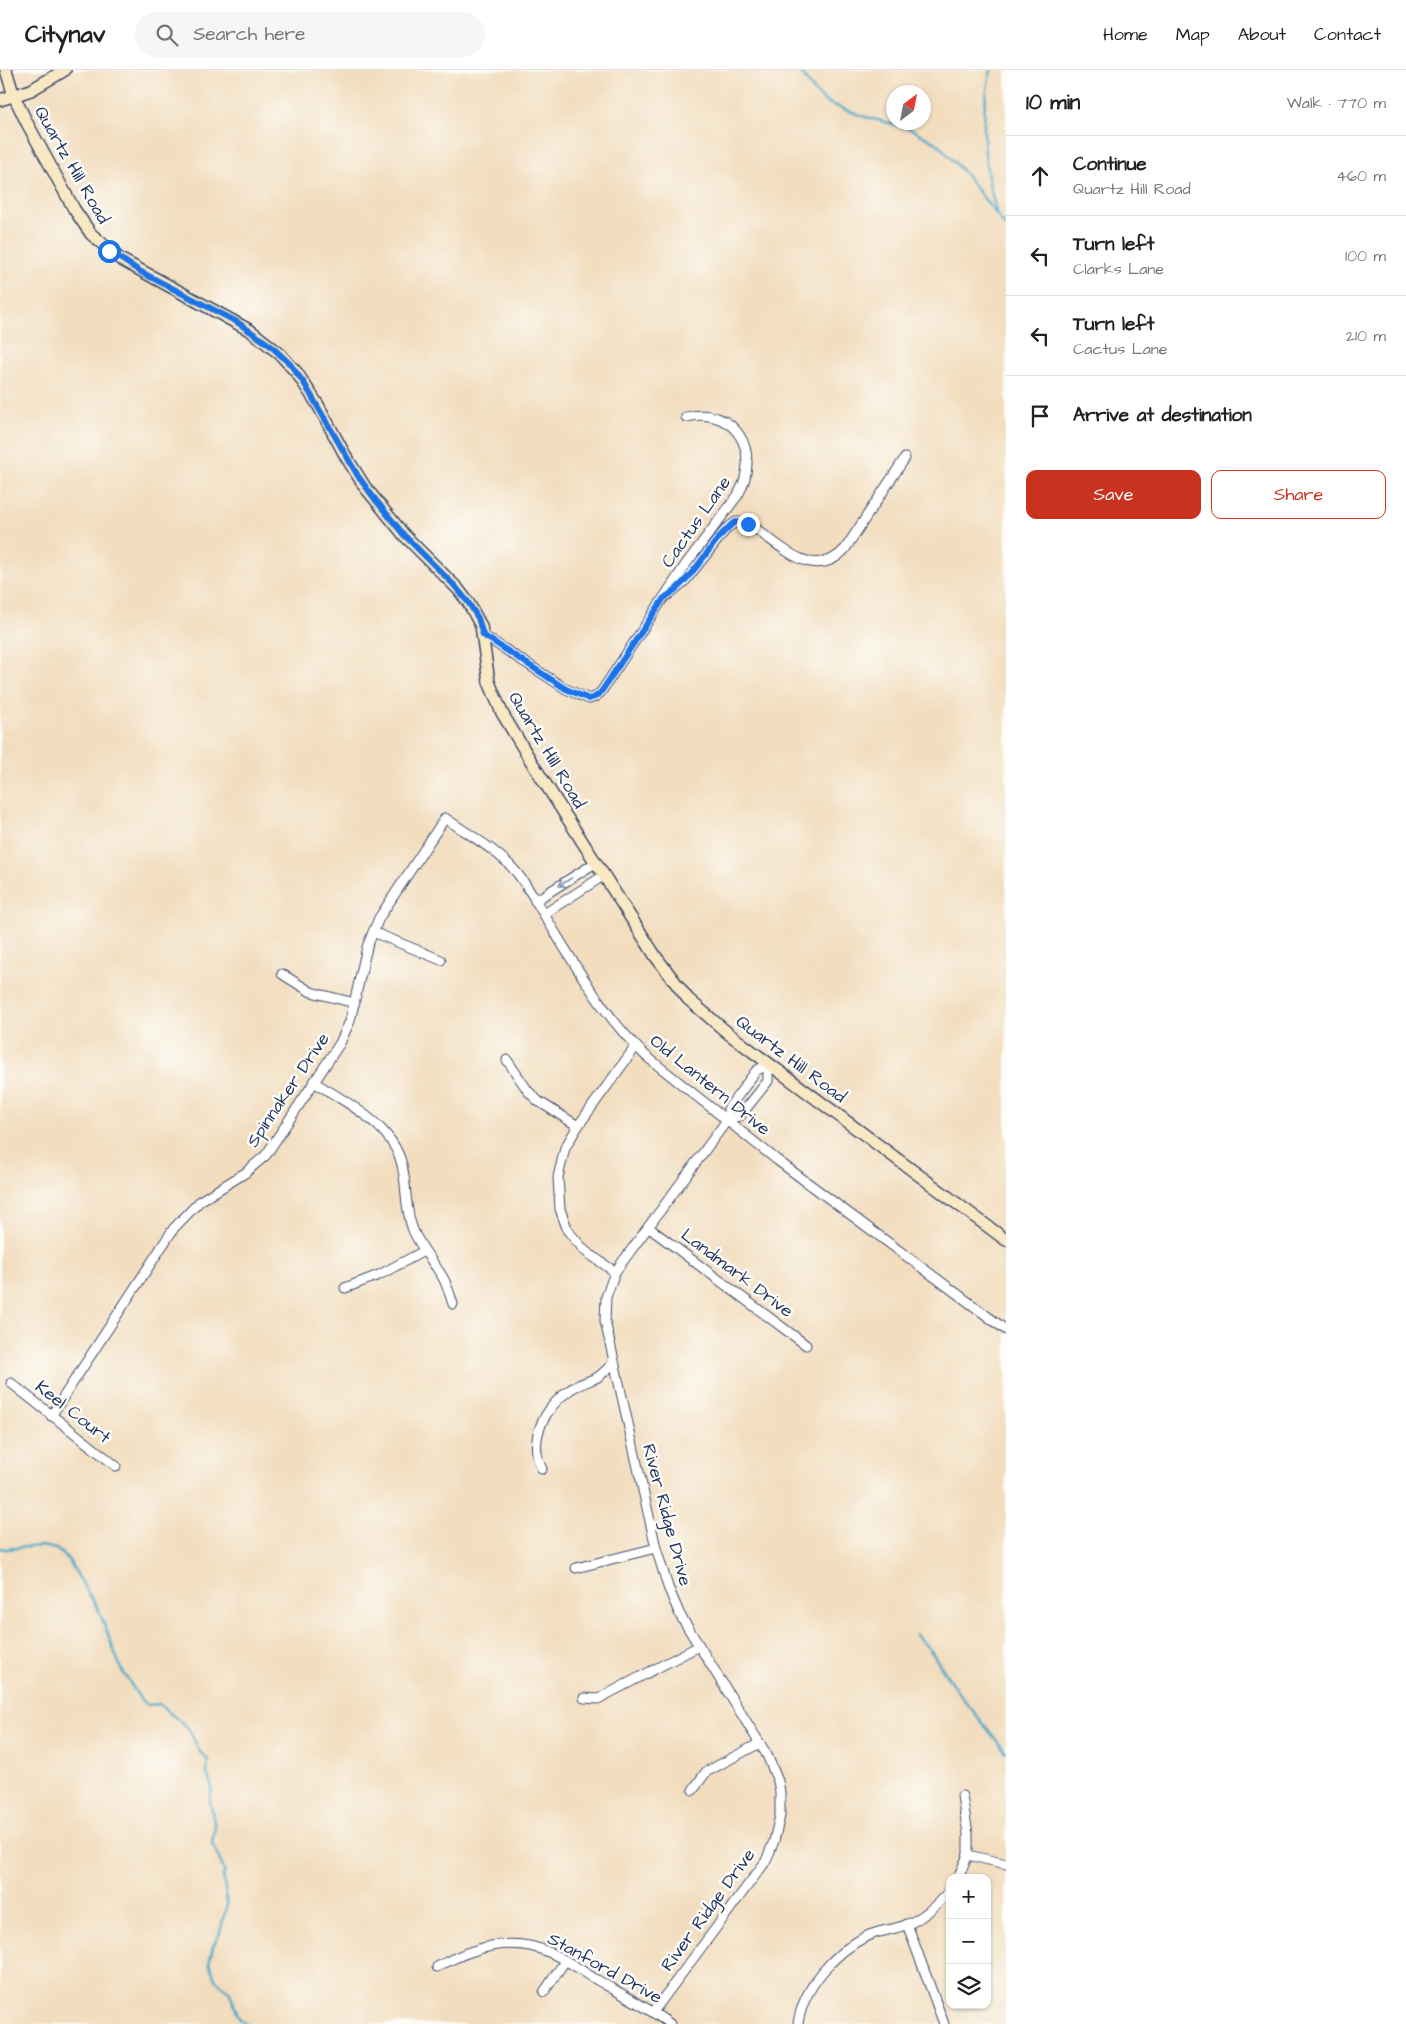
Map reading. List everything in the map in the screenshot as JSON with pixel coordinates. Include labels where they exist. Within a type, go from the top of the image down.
[{"type":"street","name":"Quartz Hill Road","points":[[6,70],[14,96],[74,209],[91,234],[120,259],[244,327],[280,354],[304,383],[365,487],[404,535],[462,594],[478,618],[483,635],[485,664],[489,682],[502,713],[603,876],[679,989],[716,1024],[768,1064],[1006,1240]]},
{"type":"street","points":[[0,100],[31,90],[65,70]]},
{"type":"street","name":"Cactus Lane","points":[[483,635],[566,689],[586,698],[591,698],[601,692],[686,564],[738,495],[746,472],[748,460],[745,445],[732,427],[711,415],[697,414],[686,416]]},
{"type":"street","name":"Cactus Lane","points":[[664,598],[686,580],[727,528],[736,522],[752,526],[804,561],[821,563],[834,560],[845,549],[905,458]]},
{"type":"street","name":"Old Lantern Drive","points":[[445,818],[504,860],[517,873],[582,976],[607,1012],[636,1046],[777,1160],[1006,1330]]},
{"type":"street","name":"Spinnaker Drive","points":[[51,1416],[174,1228],[200,1201],[245,1173],[266,1155],[343,1038],[350,1021],[364,958],[373,932],[384,909],[445,818]]},
{"type":"street","points":[[535,900],[595,863]]},
{"type":"street","points":[[544,914],[603,876]]},
{"type":"street","points":[[373,932],[441,960]]},
{"type":"street","points":[[282,974],[311,992],[355,1003]]},
{"type":"street","points":[[616,1272],[585,1251],[568,1231],[562,1219],[558,1197],[559,1170],[563,1152],[578,1126],[636,1046]]},
{"type":"street","points":[[507,1060],[528,1091],[538,1101],[578,1126]]},
{"type":"street","name":"River Ridge Drive","points":[[653,2012],[764,1864],[770,1852],[778,1823],[780,1792],[771,1763],[674,1602],[656,1548],[613,1363],[604,1313],[608,1291],[616,1272],[728,1119],[728,1109],[744,1086],[756,1071],[768,1064]]},
{"type":"street","name":"River Ridge Drive","points":[[728,1119],[740,1116],[768,1080],[768,1064]]},
{"type":"street","points":[[314,1082],[380,1127],[396,1146],[404,1171],[409,1218],[424,1251],[443,1278],[453,1304]]},
{"type":"street","name":"Landmark Drive","points":[[648,1227],[806,1345]]},
{"type":"street","points":[[345,1288],[379,1275],[424,1251]]},
{"type":"street","points":[[542,1469],[536,1452],[536,1437],[546,1414],[569,1390],[597,1378],[613,1363]]},
{"type":"street","name":"Keel Court","points":[[11,1383],[116,1466]]},
{"type":"street","points":[[576,1568],[656,1548]]},
{"type":"street","points":[[584,1698],[598,1699],[699,1646]]},
{"type":"street","points":[[693,1790],[706,1772],[760,1744]]},
{"type":"street","points":[[960,1874],[968,1855],[968,1834],[962,1796]]},
{"type":"street","points":[[968,1855],[1006,1864]]},
{"type":"street","points":[[798,2024],[808,1996],[819,1977],[835,1958],[853,1944],[869,1935],[907,1924],[939,1903],[946,1895]]},
{"type":"street","points":[[907,1924],[944,2024]]},
{"type":"street","name":"Stanford Drive","points":[[437,1967],[465,1952],[482,1947],[502,1944],[535,1948],[550,1952],[653,2012],[670,2024]]},
{"type":"street","points":[[544,1992],[564,1961]]},
{"type":"waterway","points":[[799,70],[816,93],[826,102],[862,116],[911,129],[938,144],[966,175],[1006,227]]},
{"type":"waterway","points":[[991,70],[985,105],[984,140],[988,176],[996,211]]},
{"type":"waterway","points":[[0,1548],[42,1546],[56,1549],[68,1559],[99,1611],[121,1669],[141,1700],[148,1705],[159,1704],[188,1728],[200,1752],[208,1760],[207,1773],[212,1787],[210,1802],[215,1827],[212,1843],[225,1872],[223,1875],[227,1904],[220,1933],[213,1946],[209,1963],[216,1980],[230,1993],[239,2018],[246,2024]]},
{"type":"waterway","points":[[916,1635],[931,1651],[957,1691],[1006,1752]]},
{"type":"route","points":[[109,251],[141,272],[251,331],[280,354],[290,364],[320,408],[345,455],[365,487],[404,535],[462,594],[478,618],[483,635],[566,689],[586,698],[591,698],[601,692],[664,598],[686,580],[727,528],[734,522],[740,521],[748,524]]}]
